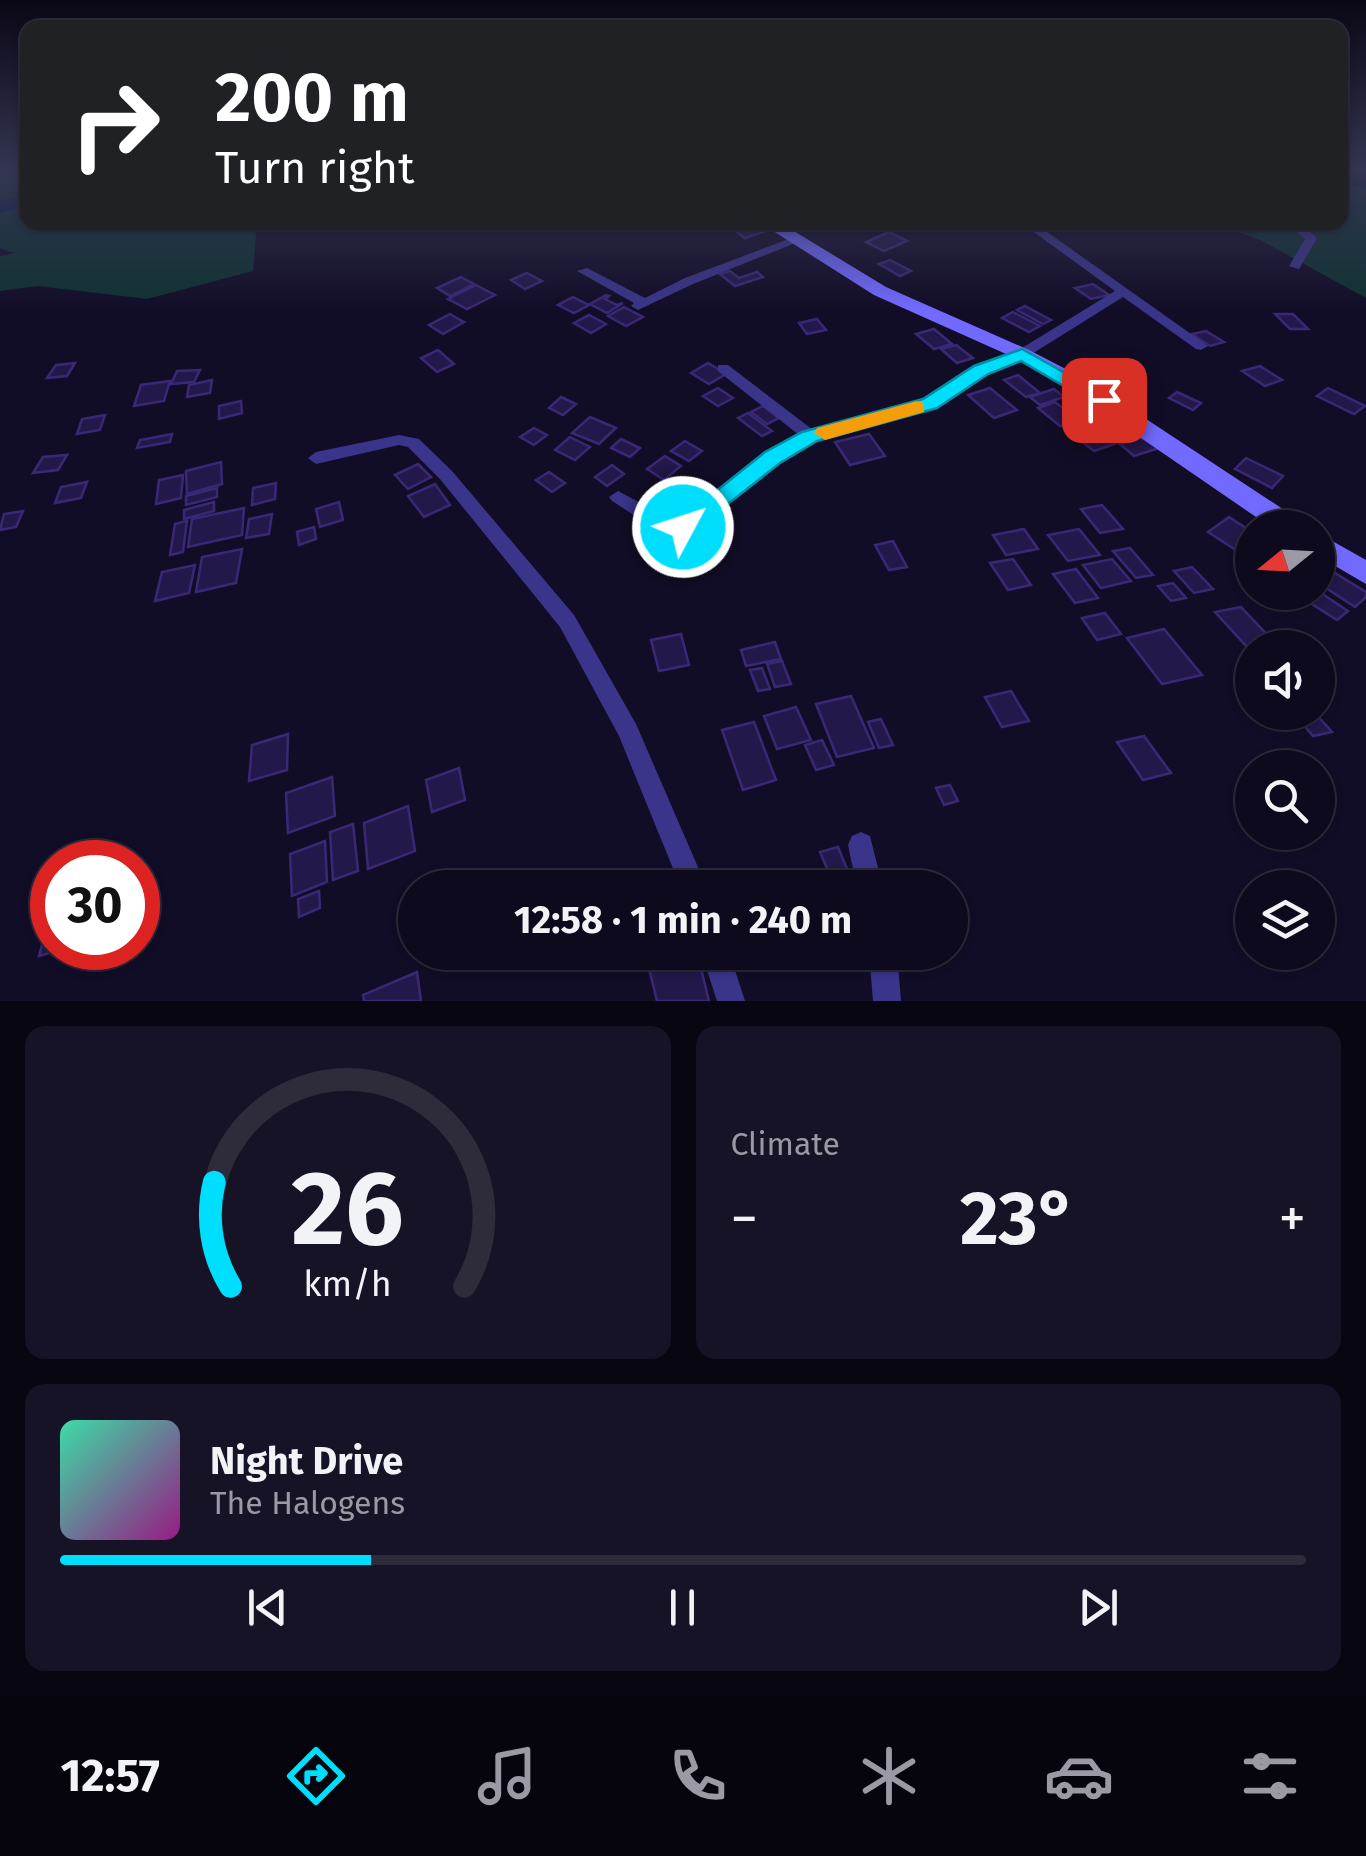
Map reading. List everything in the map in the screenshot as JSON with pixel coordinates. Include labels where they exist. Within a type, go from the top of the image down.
[{"type":"street","points":[[779,230],[880,292],[1022,354],[1152,430],[1264,510]]},
{"type":"street","points":[[1036,230],[1201,346]]},
{"type":"street","points":[[1295,266],[1311,238],[1300,230]]},
{"type":"street","points":[[583,271],[642,304],[794,240]]},
{"type":"street","points":[[618,497],[670,526],[683,527],[773,458],[810,436],[930,404],[981,370],[1022,354],[1124,291]]},
{"type":"street","points":[[723,368],[810,436]]},
{"type":"street","points":[[316,458],[399,440],[413,443],[446,476],[567,620],[628,730],[686,870]]},
{"type":"street","points":[[1335,554],[1366,573]]},
{"type":"street","points":[[861,845],[866,870]]},
{"type":"street","points":[[721,970],[731,1001]]},
{"type":"street","points":[[884,970],[887,1001]]},
{"type":"green space","points":[[0,217],[20,217],[20,230],[256,230],[253,271],[147,299],[38,286],[0,291],[0,256],[15,253],[0,248]]},
{"type":"green space","points":[[1348,217],[1366,217],[1366,298],[1262,241],[1234,230],[1348,230]]},
{"type":"building","points":[[734,230],[763,232],[745,238]]},
{"type":"building","points":[[889,232],[907,241],[884,251],[866,242]]},
{"type":"building","points":[[890,260],[911,271],[900,276],[879,264]]},
{"type":"building","points":[[730,271],[739,278],[757,272],[763,277],[735,286],[720,274]]},
{"type":"building","points":[[527,273],[542,281],[525,289],[511,280]]},
{"type":"building","points":[[461,277],[474,284],[450,296],[437,288]]},
{"type":"building","points":[[1093,284],[1109,295],[1091,299],[1075,288]]},
{"type":"building","points":[[476,285],[495,295],[467,309],[448,299]]},
{"type":"building","points":[[609,296],[605,299],[617,305],[623,303],[607,313],[590,304]]},
{"type":"building","points":[[573,297],[589,305],[574,313],[558,305]]},
{"type":"building","points":[[1025,306],[1051,320],[1043,324],[1017,310]]},
{"type":"building","points":[[624,307],[643,317],[626,326],[608,316]]},
{"type":"building","points":[[1013,312],[1040,326],[1029,332],[1002,318]]},
{"type":"building","points":[[450,314],[464,322],[443,334],[429,325]]},
{"type":"building","points":[[1275,314],[1293,314],[1308,329],[1290,329]]},
{"type":"building","points":[[589,315],[606,324],[591,333],[574,323]]},
{"type":"building","points":[[817,319],[826,330],[807,334],[799,323]]},
{"type":"building","points":[[934,329],[952,344],[934,349],[916,334]]},
{"type":"building","points":[[1206,331],[1224,342],[1210,346],[1192,334]]},
{"type":"building","points":[[956,345],[973,358],[957,363],[941,349]]},
{"type":"building","points":[[438,350],[454,364],[437,372],[421,358]]},
{"type":"building","points":[[75,363],[67,376],[47,378],[56,365]]},
{"type":"building","points":[[708,363],[726,374],[709,384],[691,373]]},
{"type":"building","points":[[1260,366],[1282,380],[1265,386],[1242,371]]},
{"type":"building","points":[[200,370],[194,382],[171,384],[177,371]]},
{"type":"building","points":[[1018,375],[1040,393],[1026,397],[1004,380]]},
{"type":"building","points":[[212,380],[210,393],[187,397],[189,385]]},
{"type":"building","points":[[170,381],[164,401],[134,406],[141,385]]},
{"type":"building","points":[[718,388],[733,398],[718,406],[703,396]]},
{"type":"building","points":[[990,388],[1017,410],[994,418],[968,395]]},
{"type":"building","points":[[1328,388],[1365,406],[1354,414],[1317,396]]},
{"type":"building","points":[[1054,389],[1064,397],[1040,405],[1030,397]]},
{"type":"building","points":[[1177,392],[1201,403],[1193,410],[1169,398]]},
{"type":"building","points":[[561,397],[576,404],[563,415],[549,408]]},
{"type":"building","points":[[241,401],[242,413],[219,419],[219,406]]},
{"type":"building","points":[[1055,402],[1078,420],[1060,426],[1038,408]]},
{"type":"building","points":[[763,406],[779,418],[767,424],[751,412]]},
{"type":"building","points":[[748,413],[772,431],[762,436],[738,418]]},
{"type":"building","points":[[105,415],[100,430],[77,434],[82,419]]},
{"type":"building","points":[[590,417],[616,428],[599,444],[572,433]]},
{"type":"building","points":[[1102,421],[1126,440],[1094,451],[1071,433]]},
{"type":"building","points":[[534,428],[547,435],[534,445],[520,437]]},
{"type":"building","points":[[172,434],[170,442],[137,448],[140,440]]},
{"type":"building","points":[[869,434],[885,456],[850,465],[835,442]]},
{"type":"building","points":[[570,437],[590,447],[575,460],[555,450]]},
{"type":"building","points":[[1145,437],[1159,448],[1134,456],[1120,444]]},
{"type":"building","points":[[621,439],[640,448],[630,457],[611,448]]},
{"type":"building","points":[[685,441],[702,451],[689,461],[671,451]]},
{"type":"building","points":[[67,455],[58,470],[33,473],[43,457]]},
{"type":"building","points":[[665,456],[681,466],[664,480],[647,469]]},
{"type":"building","points":[[1246,458],[1283,476],[1272,488],[1235,469]]},
{"type":"building","points":[[221,462],[222,484],[187,494],[186,471]]},
{"type":"building","points":[[418,464],[431,477],[408,489],[395,475]]},
{"type":"building","points":[[612,465],[624,474],[607,486],[595,477]]},
{"type":"building","points":[[549,472],[565,483],[552,492],[536,480]]},
{"type":"building","points":[[183,475],[181,498],[156,504],[159,480]]},
{"type":"building","points":[[87,482],[81,498],[55,503],[61,487]]},
{"type":"building","points":[[276,483],[275,499],[252,505],[253,488]]},
{"type":"building","points":[[435,484],[450,505],[424,517],[408,496]]},
{"type":"building","points":[[217,488],[217,497],[186,505],[186,496]]},
{"type":"building","points":[[214,502],[214,511],[184,519],[184,510]]},
{"type":"building","points":[[339,502],[343,520],[320,527],[316,509]]},
{"type":"building","points":[[1102,505],[1123,529],[1100,533],[1081,509]]},
{"type":"building","points":[[244,508],[242,535],[188,547],[192,519]]},
{"type":"building","points":[[23,511],[16,527],[0,530],[4,514]]},
{"type":"building","points":[[272,514],[269,534],[246,538],[249,519]]},
{"type":"building","points":[[1229,517],[1235,521],[1235,550],[1208,532]]},
{"type":"building","points":[[187,521],[183,552],[170,555],[175,524]]},
{"type":"building","points":[[314,527],[316,539],[299,545],[297,532]]},
{"type":"building","points":[[1024,529],[1038,549],[1006,555],[993,535]]},
{"type":"building","points":[[1079,529],[1100,555],[1068,561],[1048,535]]},
{"type":"building","points":[[893,541],[907,567],[889,570],[875,545]]},
{"type":"building","points":[[1130,548],[1153,575],[1136,578],[1113,551]]},
{"type":"building","points":[[242,549],[236,583],[196,592],[202,557]]},
{"type":"building","points":[[1013,559],[1031,585],[1008,590],[990,563]]},
{"type":"building","points":[[1112,559],[1131,581],[1101,588],[1083,565]]},
{"type":"building","points":[[195,565],[189,593],[155,601],[162,572]]},
{"type":"building","points":[[1192,567],[1213,589],[1194,593],[1174,571]]},
{"type":"building","points":[[1076,569],[1098,598],[1075,603],[1053,574]]},
{"type":"building","points":[[1335,573],[1366,592],[1355,607],[1335,594]]},
{"type":"building","points":[[1173,583],[1186,598],[1171,601],[1158,586]]},
{"type":"building","points":[[1335,602],[1348,611],[1337,620],[1321,610],[1335,610]]},
{"type":"building","points":[[1244,610],[1263,630],[1235,630],[1235,634],[1215,612]]},
{"type":"building","points":[[1105,613],[1121,634],[1097,640],[1082,618]]},
{"type":"building","points":[[1164,629],[1202,675],[1162,684],[1127,638]]},
{"type":"building","points":[[681,634],[689,665],[659,671],[651,640]]},
{"type":"building","points":[[775,642],[781,659],[746,666],[741,650]]},
{"type":"building","points":[[782,661],[791,684],[775,687],[767,664]]},
{"type":"building","points":[[762,668],[770,689],[758,691],[750,670]]},
{"type":"building","points":[[1011,691],[1029,721],[1002,727],[985,697]]},
{"type":"building","points":[[851,696],[874,748],[837,757],[816,704]]},
{"type":"building","points":[[796,707],[811,740],[777,749],[764,716]]},
{"type":"building","points":[[881,719],[893,745],[879,748],[868,722]]},
{"type":"building","points":[[754,722],[776,780],[743,790],[722,730]]},
{"type":"building","points":[[1308,730],[1332,732],[1313,736]]},
{"type":"building","points":[[288,734],[287,770],[249,781],[252,745]]},
{"type":"building","points":[[1144,736],[1171,773],[1143,780],[1117,742]]},
{"type":"building","points":[[822,740],[834,765],[816,770],[805,745]]},
{"type":"building","points":[[459,768],[465,800],[432,812],[426,780]]},
{"type":"building","points":[[332,777],[335,816],[288,833],[286,793]]},
{"type":"building","points":[[950,785],[958,801],[944,805],[936,788]]},
{"type":"building","points":[[408,806],[415,851],[368,869],[364,823]]},
{"type":"building","points":[[353,824],[358,871],[333,880],[330,832]]},
{"type":"building","points":[[325,841],[327,882],[292,896],[290,854]]},
{"type":"building","points":[[838,847],[847,870],[828,870],[820,852]]},
{"type":"building","points":[[319,891],[320,908],[299,917],[298,899]]},
{"type":"building","points":[[649,970],[701,970],[709,1001],[657,1001]]},
{"type":"building","points":[[417,972],[421,1001],[364,1001],[363,995]]},
{"type":"slow traffic","points":[[825,433],[917,407]]},
{"type":"route","points":[[683,527],[773,458],[810,436],[930,404],[981,370],[1022,354],[1104,400]]}]
